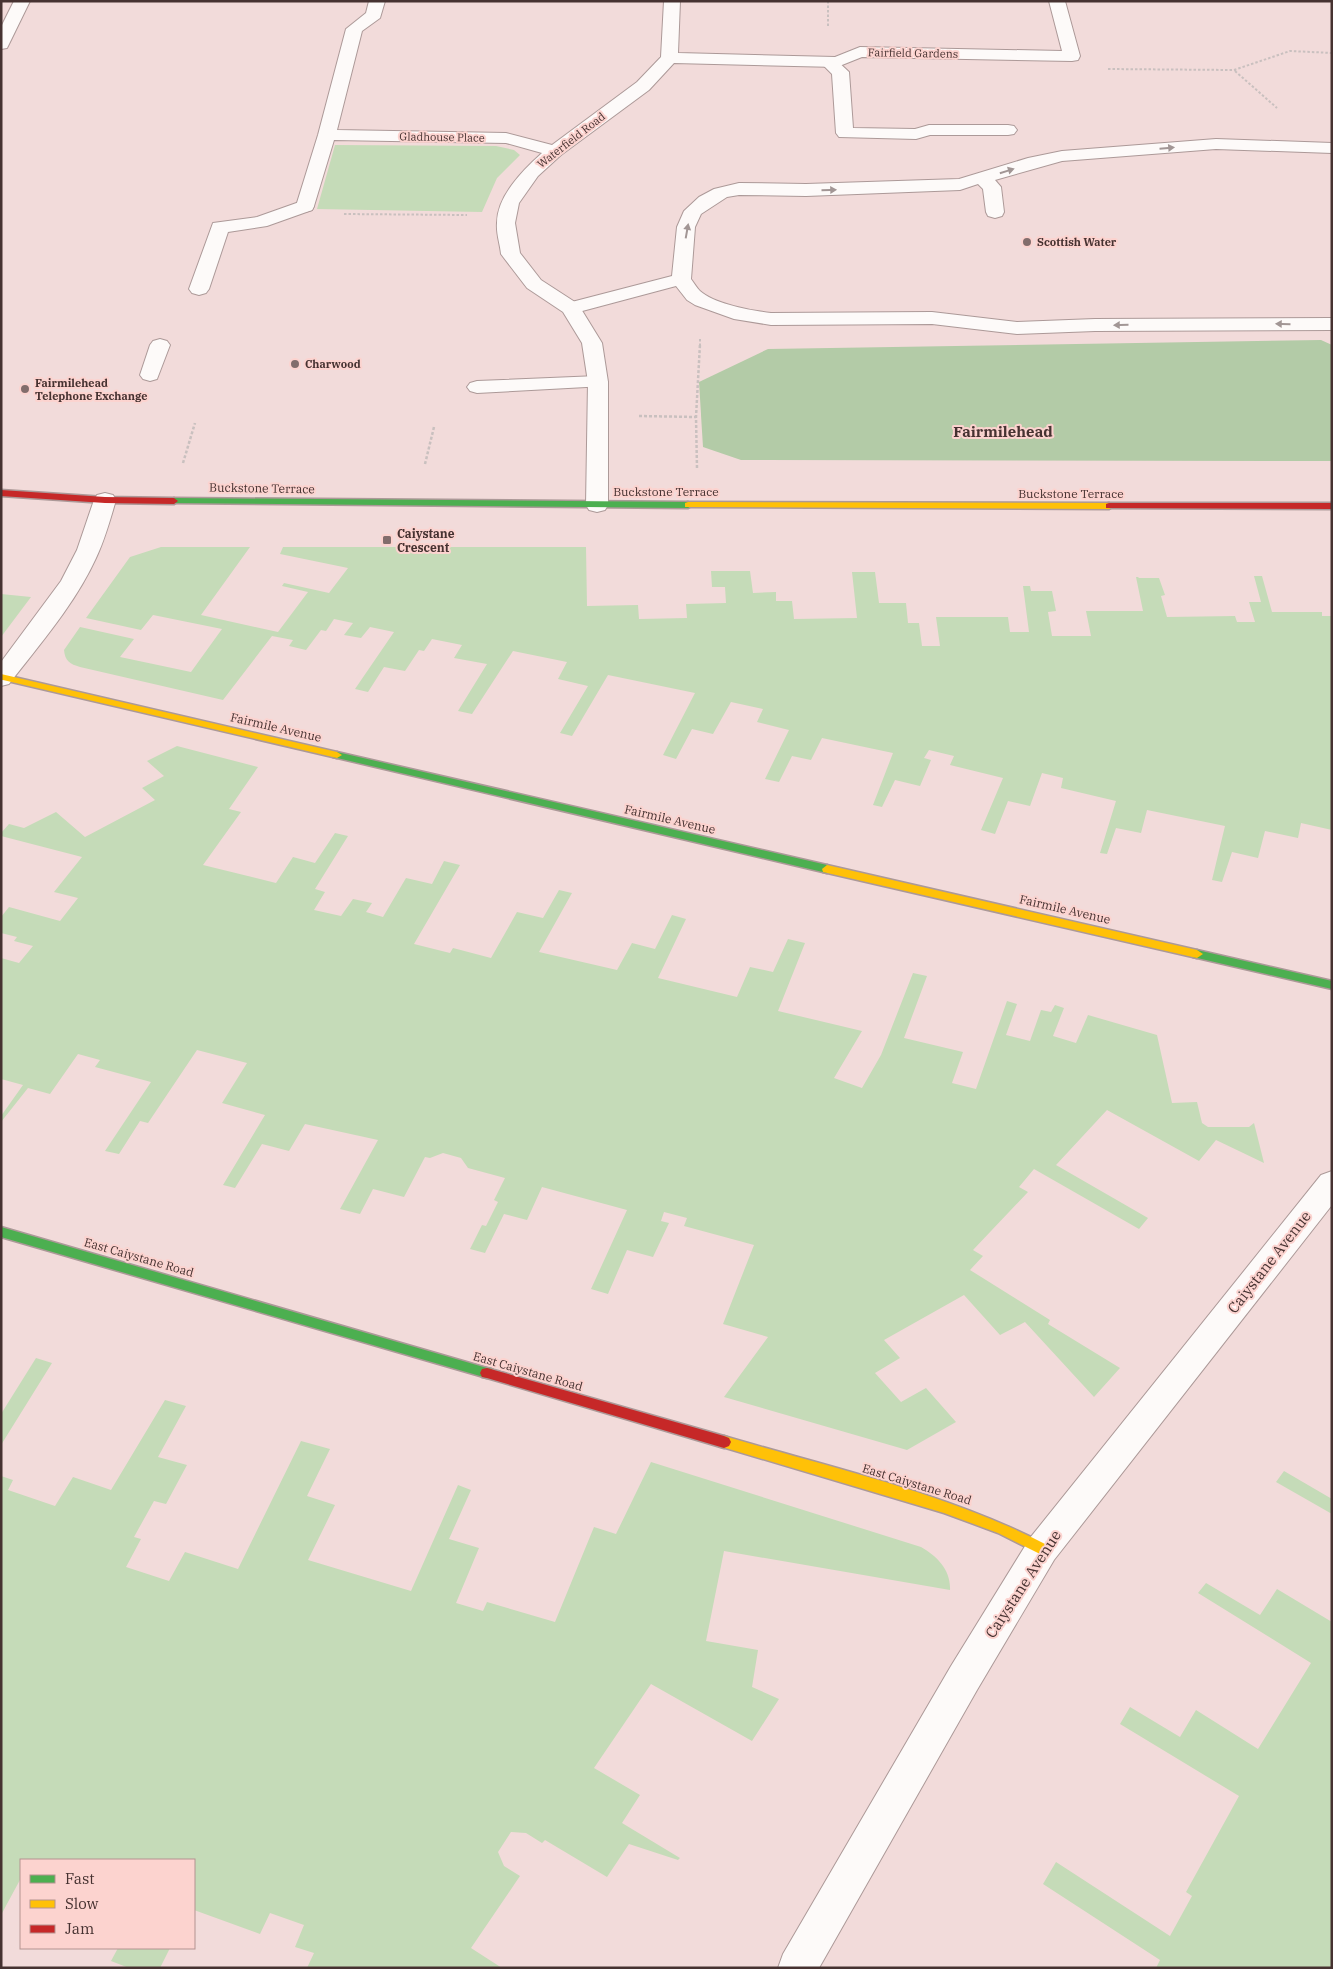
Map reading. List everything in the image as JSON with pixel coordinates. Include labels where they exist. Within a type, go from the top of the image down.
[{"type":"street","points":[[1,44],[22,1]]},
{"type":"street","points":[[199,289],[220,227],[260,222],[305,206],[327,136],[354,30],[374,15],[378,1]]},
{"type":"street","points":[[669,58],[672,1]]},
{"type":"street","points":[[1058,1],[1072,56]]},
{"type":"street","name":"Fairfield Gardens","points":[[669,58],[837,62],[860,52],[1072,56]]},
{"type":"street","name":"Waterfield Road","points":[[597,505],[598,382],[592,343],[571,308],[534,284],[511,254],[506,223],[510,203],[532,172],[555,151],[643,86],[669,58]]},
{"type":"street","points":[[828,62],[840,72],[845,133],[916,134],[929,130],[1008,130]]},
{"type":"street","name":"Gladhouse Place","points":[[327,136],[506,138],[555,151]]},
{"type":"street","points":[[1332,148],[1216,144],[1062,156],[1034,162],[960,184],[924,187],[739,190],[721,193],[693,211],[686,227],[681,279],[694,296],[702,301],[741,315],[771,319],[932,318],[1017,328],[1095,325],[1332,324]]},
{"type":"street","points":[[982,178],[992,187],[995,212]]},
{"type":"street","points":[[571,308],[681,279]]},
{"type":"street","points":[[150,376],[160,345]]},
{"type":"street","points":[[477,387],[598,382]]},
{"type":"street","name":"Buckstone Terrace","points":[[1,493],[105,500],[597,505],[1332,506]]},
{"type":"street","points":[[2,678],[66,591],[80,568],[94,536],[105,500]]},
{"type":"street","name":"Fairmile Avenue","points":[[2,678],[1332,985]]},
{"type":"street","name":"Caiystane Avenue","points":[[797,1968],[964,1678],[1042,1549],[1332,1183]]},
{"type":"street","name":"East Caiystane Road","points":[[1,1232],[883,1488],[981,1519],[1014,1533],[1042,1549]]},
{"type":"path","points":[[1072,56],[1098,69],[1234,70],[1290,51],[1332,54]]},
{"type":"path","points":[[1234,70],[1278,109]]},
{"type":"path","points":[[283,214],[508,215]]},
{"type":"path","points":[[698,505],[696,417],[702,301]]},
{"type":"path","points":[[598,416],[696,417]]},
{"type":"green space","points":[[335,145],[496,146],[514,150],[520,155],[497,178],[482,212],[317,209]]},
{"type":"green space","points":[[1321,340],[1332,345],[1332,461],[741,460],[703,447],[699,382],[768,349]]},
{"type":"green space","points":[[161,547],[250,547],[201,615],[278,632],[308,592],[282,586],[284,583],[329,593],[348,568],[280,554],[283,547],[586,547],[587,606],[638,605],[639,619],[687,618],[686,604],[726,603],[725,587],[712,587],[711,571],[750,571],[753,593],[776,592],[776,601],[792,601],[794,619],[857,618],[852,572],[875,572],[879,603],[906,603],[908,623],[919,623],[922,646],[940,646],[936,617],[1008,617],[1010,632],[1029,632],[1023,586],[1030,586],[1031,591],[1052,591],[1056,611],[1048,612],[1052,636],[1091,636],[1086,611],[1143,611],[1136,577],[1159,578],[1165,595],[1161,596],[1167,617],[1235,616],[1237,622],[1255,622],[1249,602],[1261,602],[1254,576],[1262,576],[1272,612],[1322,612],[1322,616],[1332,616],[1332,830],[1301,823],[1298,838],[1265,831],[1258,858],[1232,852],[1222,882],[1212,880],[1225,826],[1147,810],[1141,833],[1116,828],[1107,854],[1100,853],[1116,801],[1061,788],[1063,778],[1042,773],[1030,806],[1008,801],[995,834],[981,830],[1003,778],[950,765],[954,756],[929,750],[924,758],[931,760],[920,786],[895,780],[882,807],[873,805],[893,753],[822,738],[811,760],[792,756],[779,782],[765,779],[789,730],[757,722],[763,709],[731,702],[713,734],[692,729],[676,759],[663,755],[695,693],[608,675],[572,736],[560,733],[588,686],[558,679],[567,662],[513,651],[472,714],[458,711],[487,664],[454,658],[462,645],[432,639],[424,651],[419,650],[405,671],[384,667],[368,692],[355,689],[394,632],[370,627],[361,638],[344,635],[353,623],[334,619],[326,631],[321,630],[306,650],[289,646],[293,640],[272,636],[223,700],[80,667],[69,662],[64,650],[80,627],[134,639],[120,657],[191,672],[222,629],[153,615],[141,630],[86,618],[130,557]]},
{"type":"green space","points":[[1,594],[31,597],[1,637]]},
{"type":"green space","points":[[177,746],[258,767],[229,809],[241,812],[203,865],[276,883],[293,857],[315,863],[335,833],[348,836],[315,889],[325,892],[314,910],[341,916],[353,899],[372,903],[366,912],[383,917],[406,878],[432,884],[444,861],[460,865],[414,944],[450,953],[453,948],[491,958],[517,912],[543,918],[559,890],[572,893],[539,952],[617,970],[632,943],[655,949],[672,915],[686,919],[658,978],[737,997],[750,967],[773,972],[788,939],[805,943],[778,1011],[862,1031],[834,1078],[862,1088],[881,1055],[913,973],[927,976],[904,1038],[963,1052],[952,1083],[976,1089],[1007,1001],[1017,1004],[1006,1035],[1030,1041],[1041,1010],[1051,1012],[1055,1005],[1064,1008],[1053,1036],[1076,1043],[1088,1015],[1157,1035],[1172,1103],[1197,1102],[1202,1123],[1208,1127],[1249,1127],[1254,1123],[1264,1163],[1216,1140],[1199,1161],[1107,1110],[1056,1165],[1148,1218],[1139,1229],[1034,1169],[1019,1187],[1028,1192],[973,1250],[983,1256],[970,1270],[1050,1320],[1048,1324],[1120,1368],[1094,1397],[1025,1322],[1000,1335],[964,1295],[884,1340],[900,1358],[875,1373],[901,1402],[926,1388],[956,1422],[907,1450],[724,1397],[768,1337],[723,1324],[754,1245],[684,1226],[687,1218],[664,1212],[661,1221],[669,1223],[653,1257],[627,1250],[608,1294],[591,1289],[627,1210],[542,1187],[527,1220],[504,1214],[485,1253],[470,1249],[482,1225],[486,1226],[498,1202],[494,1200],[505,1178],[468,1168],[461,1158],[443,1153],[430,1158],[425,1157],[404,1197],[373,1189],[360,1214],[340,1209],[378,1140],[305,1124],[289,1151],[262,1144],[235,1188],[223,1185],[265,1115],[222,1103],[247,1063],[197,1050],[148,1123],[140,1121],[119,1154],[105,1151],[151,1082],[95,1067],[100,1060],[78,1054],[50,1094],[28,1088],[1,1122],[1,1116],[23,1085],[1,1079],[1,958],[19,963],[33,946],[14,941],[17,937],[1,933],[1,917],[9,907],[60,921],[78,898],[54,892],[82,857],[1,836],[1,833],[9,824],[24,828],[56,812],[85,837],[155,800],[142,788],[164,776],[147,761]]},
{"type":"green space","points":[[36,1358],[52,1363],[1,1445],[1,1414]]},
{"type":"green space","points":[[165,1400],[186,1406],[158,1457],[187,1465],[166,1504],[154,1501],[134,1537],[141,1539],[126,1567],[169,1581],[185,1552],[238,1569],[301,1441],[330,1449],[307,1496],[335,1505],[308,1560],[411,1591],[458,1485],[471,1490],[449,1539],[479,1548],[456,1603],[483,1611],[487,1602],[555,1622],[594,1527],[616,1534],[651,1462],[921,1547],[942,1564],[948,1576],[950,1590],[724,1551],[706,1641],[758,1650],[752,1687],[779,1699],[752,1741],[651,1684],[594,1768],[640,1795],[622,1823],[680,1858],[678,1860],[629,1844],[607,1877],[545,1840],[542,1843],[526,1833],[511,1832],[498,1852],[504,1866],[520,1876],[471,1948],[502,1968],[307,1968],[314,1953],[295,1947],[304,1925],[270,1913],[260,1934],[195,1910],[195,1859],[20,1859],[20,1880],[1,1915],[1,1476],[13,1480],[8,1490],[55,1506],[73,1477],[111,1490]]},
{"type":"green space","points":[[1284,1471],[1332,1499],[1332,1514],[1276,1482]]},
{"type":"green space","points":[[1206,1583],[1260,1615],[1277,1589],[1332,1622],[1332,1968],[1156,1968],[1160,1960],[1043,1884],[1056,1862],[1170,1936],[1192,1896],[1186,1892],[1239,1796],[1120,1724],[1130,1707],[1180,1737],[1196,1710],[1258,1749],[1311,1663],[1198,1593]]},
{"type":"green space","points":[[117,1949],[170,1949],[160,1968],[129,1968],[111,1961]]},
{"type":"traffic: fast","points":[[174,501],[688,505]]},
{"type":"traffic: fast","points":[[337,755],[827,869]]},
{"type":"traffic: fast","points":[[1197,954],[1332,985]]},
{"type":"traffic: fast","points":[[1,1232],[487,1373]]},
{"type":"traffic: slow","points":[[688,505],[1109,506]]},
{"type":"traffic: slow","points":[[3,677],[337,755]]},
{"type":"traffic: slow","points":[[827,869],[1197,954]]},
{"type":"traffic: slow","points":[[724,1442],[945,1507],[1003,1529],[1042,1549]]},
{"type":"traffic: jam","points":[[1,493],[105,500],[174,501]]},
{"type":"traffic: jam","points":[[1109,506],[1332,506]]},
{"type":"traffic: jam","points":[[487,1373],[724,1442]]},
{"type":"place","name":"Scottish Water","points":[[1027,242]]},
{"type":"place","name":"Charwood","points":[[295,364]]},
{"type":"place","name":"Fairmilehead Telephone Exchange","points":[[25,389]]},
{"type":"place","name":"Caiystane Crescent","points":[[387,540]]},
{"type":"district","name":"Fairmilehead","points":[[1003,431]]}]
